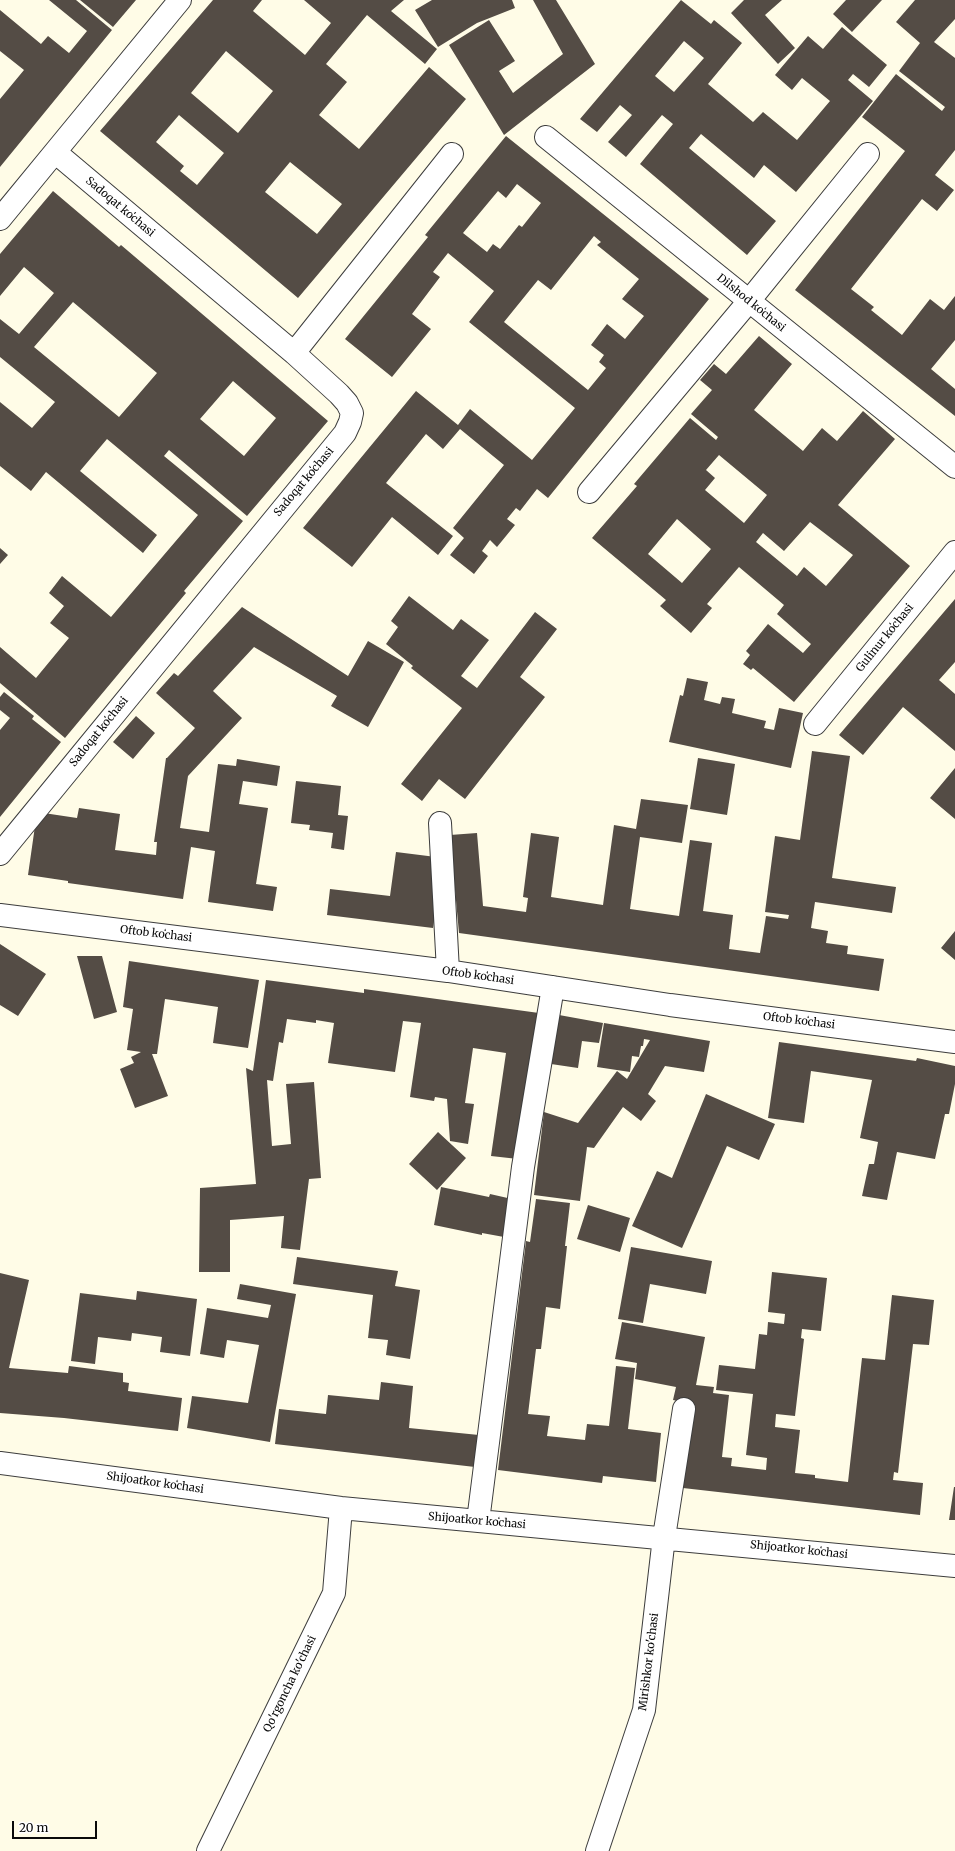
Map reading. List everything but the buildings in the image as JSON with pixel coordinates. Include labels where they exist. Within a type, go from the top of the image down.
[{"type":"street","points":[[0,219],[180,0]]},
{"type":"street","name":"Dilshod koʻchasi","points":[[546,137],[955,467]]},
{"type":"street","name":"Sadoqat koʻchasi","points":[[0,854],[345,433],[352,413],[348,403],[294,353],[55,152]]},
{"type":"street","points":[[294,353],[452,154]]},
{"type":"street","points":[[589,492],[749,301],[868,154]]},
{"type":"street","name":"Gulinur koʻchasi","points":[[815,724],[955,552]]},
{"type":"street","points":[[440,823],[448,971]]},
{"type":"street","name":"Oftob koʻchasi","points":[[0,915],[448,971],[670,1005],[955,1042]]},
{"type":"street","points":[[478,1521],[523,1167],[554,987]]},
{"type":"street","name":"Mirishkor ko'chasi","points":[[597,1851],[644,1710],[664,1537],[684,1409]]},
{"type":"street","name":"Shijoatkor koʻchasi","points":[[0,1463],[341,1508],[664,1537],[955,1566]]},
{"type":"street","name":"Qo'rgoncha ko'chasi","points":[[208,1851],[334,1593],[341,1508]]}]
